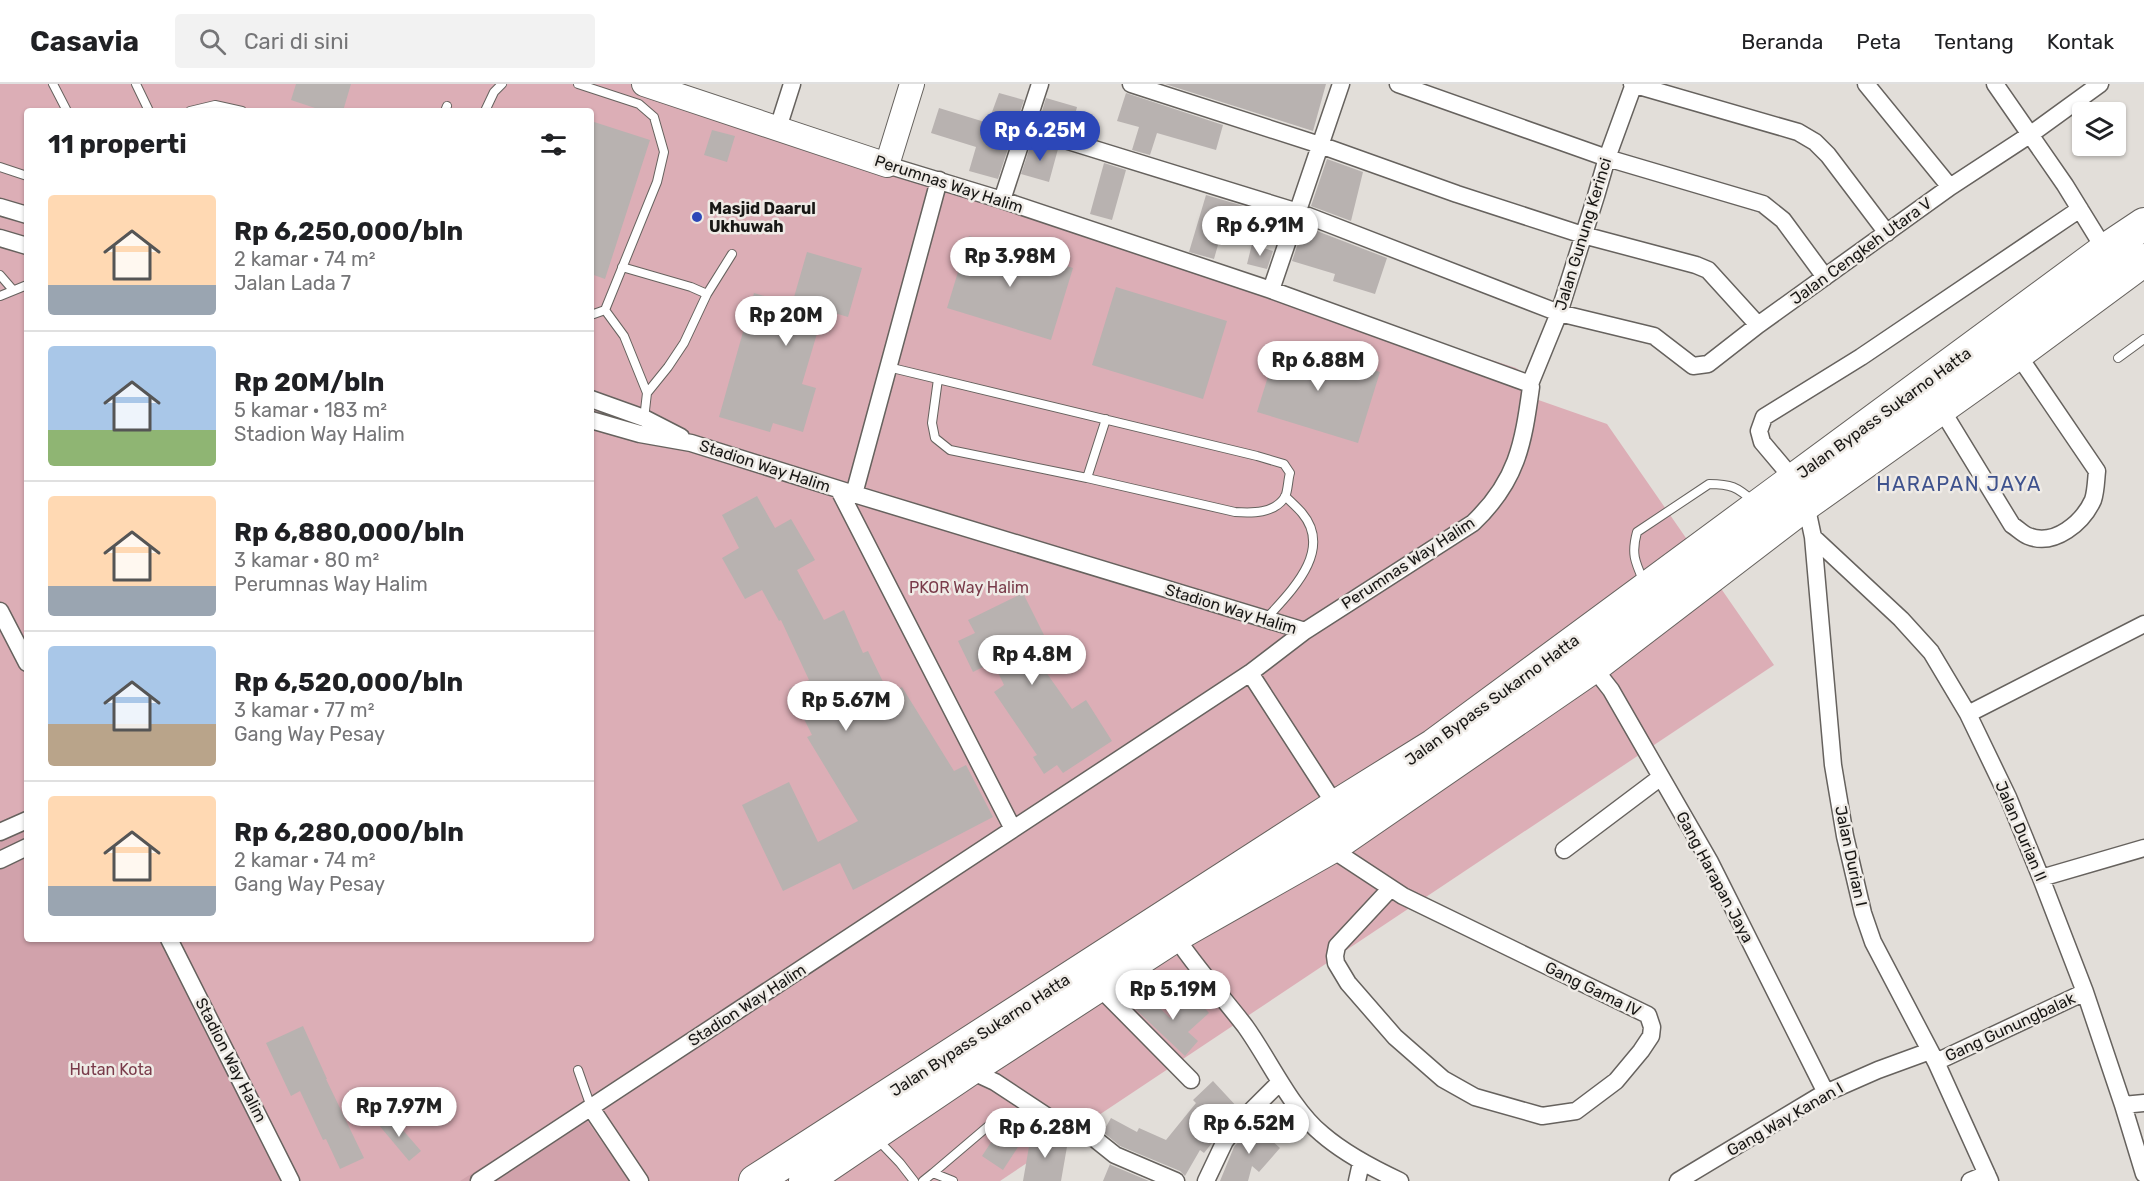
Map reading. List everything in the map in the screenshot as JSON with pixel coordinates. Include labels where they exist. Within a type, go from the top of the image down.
[{"type":"highway","name":"Jalan Bypass Sukarno Hatta","points":[[805,1181],[969,1070],[1175,936],[1330,848],[1593,667],[1999,328],[2144,224]]},
{"type":"highway","name":"Jalan Bypass Sukarno Hatta","points":[[755,1181],[1434,745],[1758,505],[1800,492],[1940,407],[2144,261]]},
{"type":"highway","points":[[2056,286],[2078,309]]},
{"type":"street","name":"Perumnas Way Halim","points":[[644,84],[1271,290],[1530,384],[1526,424],[1519,454],[1504,488],[1492,505],[1473,523],[1451,538],[1305,631]]},
{"type":"street","points":[[778,128],[792,84]]},
{"type":"street","points":[[887,165],[912,84]]},
{"type":"street","points":[[1002,200],[1040,84]]},
{"type":"street","points":[[1131,84],[1320,145],[1457,194],[1583,235],[1696,265],[1708,270],[1758,325]]},
{"type":"street","points":[[1271,290],[1341,84]]},
{"type":"street","points":[[1398,84],[1607,158],[1763,204],[1783,220],[1825,277]]},
{"type":"street","points":[[1633,84],[1798,132],[1815,142],[1828,155],[1887,233]]},
{"type":"street","name":"Jalan Gunung Kerinci","points":[[1530,384],[1558,313],[1633,84]]},
{"type":"street","points":[[1866,84],[1950,187]]},
{"type":"street","points":[[1995,84],[2031,134],[2105,250]]},
{"type":"street","name":"Jalan Cengkeh Utara V","points":[[1558,313],[1654,336],[1693,366],[1708,364],[1758,325],[1950,187],[2031,134],[2100,84]]},
{"type":"street","points":[[1026,129],[1298,212],[1558,313]]},
{"type":"street","name":"Stadion Way Halim","points":[[939,180],[888,367],[847,492],[1014,829]]},
{"type":"street","points":[[0,207],[24,214]]},
{"type":"street","points":[[1800,492],[1762,442],[1759,431],[1764,417],[1861,357],[2080,208]]},
{"type":"street","points":[[0,238],[24,245]]},
{"type":"street","points":[[1940,407],[2012,525],[2028,536],[2040,538],[2059,535],[2080,521],[2094,498],[2097,471],[1999,328]]},
{"type":"street","name":"Stadion Way Halim","points":[[594,401],[642,426],[691,443],[1305,631]]},
{"type":"street","name":"Stadion Way Halim","points":[[594,420],[642,426]]},
{"type":"street","name":"Jalan Durian I","points":[[1800,492],[1814,537],[1833,765],[1845,836],[1863,913],[1873,942],[1933,1057],[1989,1178]]},
{"type":"street","name":"Jalan Durian II","points":[[1814,537],[1901,619],[1930,652],[1968,714],[2008,797],[2085,992],[2144,1174]]},
{"type":"street","points":[[0,611],[24,657]]},
{"type":"street","points":[[1968,714],[2144,624]]},
{"type":"street","name":"Stadion Way Halim","points":[[479,1181],[1250,673],[1305,631]]},
{"type":"street","name":"Gang Harapan Jaya","points":[[1593,667],[1611,690],[1710,862],[1826,1093]]},
{"type":"street","points":[[1250,673],[1336,806]]},
{"type":"street","points":[[1564,850],[1660,777]]},
{"type":"street","points":[[0,832],[24,821]]},
{"type":"street","name":"Gang Gama IV","points":[[1330,848],[1391,888],[1403,897],[1648,1015],[1652,1027],[1651,1036],[1641,1052],[1616,1081],[1576,1111],[1542,1116],[1475,1097],[1443,1079],[1395,1037],[1348,982],[1336,963],[1337,946],[1391,888]]},
{"type":"street","points":[[2041,878],[2144,848]]},
{"type":"street","points":[[0,860],[24,849]]},
{"type":"street","points":[[1175,936],[1191,961],[1246,1028],[1280,1082],[1320,1133],[1361,1162],[1400,1181]]},
{"type":"street","name":"Stadion Way Halim","points":[[171,942],[291,1181]]},
{"type":"street","points":[[1098,986],[1191,1080]]},
{"type":"street","name":"Gang Gunungbalak","points":[[1933,1057],[2085,992]]},
{"type":"street","name":"Gang Way Kanan I","points":[[1678,1181],[1826,1093],[1878,1070],[1933,1057]]},
{"type":"street","points":[[969,1070],[995,1082],[1057,1123],[1095,1139],[1115,1155],[1176,1181]]},
{"type":"street","points":[[1206,1181],[1225,1141],[1240,1122],[1280,1082]]},
{"type":"street","points":[[2123,1105],[2144,1103]]},
{"type":"street","points":[[591,1108],[640,1181]]},
{"type":"street","points":[[1357,1181],[1361,1162]]},
{"type":"street","points":[[1970,1181],[1989,1178]]},
{"type":"lane","points":[[53,84],[65,108]]},
{"type":"lane","points":[[136,84],[148,108]]},
{"type":"lane","points":[[486,108],[494,92],[502,84]]},
{"type":"lane","points":[[578,84],[639,104],[654,117],[664,152],[657,182],[605,310],[594,314]]},
{"type":"lane","points":[[202,108],[215,105],[228,108]]},
{"type":"lane","points":[[0,167],[24,175]]},
{"type":"lane","points":[[642,426],[648,393],[684,343],[707,294],[732,254]]},
{"type":"lane","points":[[622,267],[691,287],[707,294]]},
{"type":"lane","points":[[0,274],[13,290]]},
{"type":"lane","points":[[0,296],[24,286]]},
{"type":"lane","points":[[605,310],[624,336],[648,393]]},
{"type":"lane","points":[[2118,358],[2144,339]]},
{"type":"lane","points":[[888,367],[1106,419],[1284,464],[1290,472],[1285,496],[1270,509],[1253,513],[1235,512],[951,450],[935,438],[932,423],[938,379]]},
{"type":"lane","points":[[1087,478],[1106,419]]},
{"type":"lane","points":[[1647,588],[1634,559],[1637,532],[1709,484],[1723,484],[1737,488],[1758,505]]},
{"type":"lane","points":[[1266,619],[1302,577],[1313,551],[1312,535],[1304,515],[1285,496]]},
{"type":"lane","points":[[578,1070],[591,1108]]},
{"type":"lane","points":[[923,1181],[993,1122]]},
{"type":"lane","points":[[872,1135],[900,1163],[908,1180]]},
{"type":"lane","points":[[933,1173],[953,1181]]},
{"type":"green space","name":"PKOR Way Halim","points":[[0,84],[646,84],[1516,368],[1527,376],[1527,396],[1607,424],[1774,665],[1000,1181],[238,1181],[113,942],[594,942],[594,108],[24,108],[24,822],[0,834]]},
{"type":"green space","name":"Hutan Kota","points":[[24,822],[24,942],[172,942],[294,1181],[0,1181],[0,834]]},
{"type":"green space","points":[[577,1107],[630,1181],[460,1181]]},
{"type":"building","points":[[296,84],[351,84],[344,108],[315,108],[291,100]]},
{"type":"building","points":[[1165,84],[1326,84],[1313,131]]},
{"type":"building","points":[[999,93],[1024,100],[998,179],[969,171],[976,147],[931,133],[939,108],[988,123]]},
{"type":"building","points":[[1126,93],[1223,125],[1216,150],[1157,133],[1150,155],[1132,150],[1139,127],[1117,121]]},
{"type":"building","points":[[1046,98],[1077,107],[1071,131],[1039,121]]},
{"type":"building","points":[[594,122],[650,140],[605,279],[594,275]]},
{"type":"building","points":[[712,130],[735,136],[727,162],[704,155]]},
{"type":"building","points":[[1032,141],[1058,149],[1049,182],[1021,174]]},
{"type":"building","points":[[1327,159],[1363,172],[1351,221],[1311,206]]},
{"type":"building","points":[[1104,163],[1126,170],[1112,220],[1090,214]]},
{"type":"building","points":[[1206,195],[1247,207],[1236,243],[1220,238],[1214,259],[1189,252]]},
{"type":"building","points":[[1304,226],[1387,258],[1375,294],[1333,281],[1335,274],[1292,261]]},
{"type":"building","points":[[969,236],[1073,268],[1051,340],[947,308]]},
{"type":"building","points":[[1252,244],[1273,251],[1267,269],[1247,264]]},
{"type":"building","points":[[807,252],[862,268],[848,317],[824,310],[802,384],[816,388],[803,432],[773,423],[770,432],[719,417],[754,293],[792,304]]},
{"type":"building","points":[[1116,287],[1227,321],[1203,399],[1092,365]]},
{"type":"building","points":[[1279,341],[1380,372],[1358,443],[1257,412]]},
{"type":"building","points":[[757,496],[775,528],[791,519],[815,560],[797,570],[824,620],[844,610],[863,653],[868,651],[889,694],[902,687],[954,771],[966,765],[993,817],[853,890],[840,863],[783,891],[742,805],[789,782],[818,842],[858,821],[807,737],[812,735],[789,689],[809,680],[781,620],[779,621],[762,590],[745,599],[722,558],[739,548],[722,515]]},
{"type":"building","points":[[1023,593],[1052,651],[1036,658],[1072,709],[1086,700],[1112,741],[1063,773],[1057,765],[1044,774],[1033,757],[1037,755],[994,692],[1004,685],[993,662],[973,672],[958,641],[975,633],[968,620]]},
{"type":"building","points":[[1143,992],[1170,1018],[1194,996],[1209,1013],[1188,1032],[1198,1041],[1185,1056],[1131,1005]]},
{"type":"building","points":[[303,1026],[364,1158],[340,1169],[326,1139],[323,1140],[300,1091],[291,1096],[266,1043]]},
{"type":"building","points":[[1213,1081],[1239,1109],[1204,1153],[1200,1150],[1185,1176],[1180,1171],[1120,1146],[1103,1132],[1111,1118],[1137,1132],[1139,1128],[1166,1140],[1196,1103],[1193,1100]]},
{"type":"building","points":[[1012,1110],[1033,1124],[1003,1170],[982,1156]]},
{"type":"building","points":[[389,1114],[421,1151],[409,1161],[378,1124]]},
{"type":"building","points":[[1253,1124],[1280,1148],[1259,1172],[1252,1166],[1248,1181],[1220,1181],[1234,1147]]},
{"type":"building","points":[[1031,1135],[1068,1141],[1061,1181],[1023,1181]]},
{"type":"building","points":[[1111,1165],[1149,1181],[1103,1181]]},
{"type":"place","name":"Masjid Daarul Ukhuwah","points":[[697,217]]},
{"type":"district","name":"HARAPAN JAYA","points":[[1959,484]]}]
